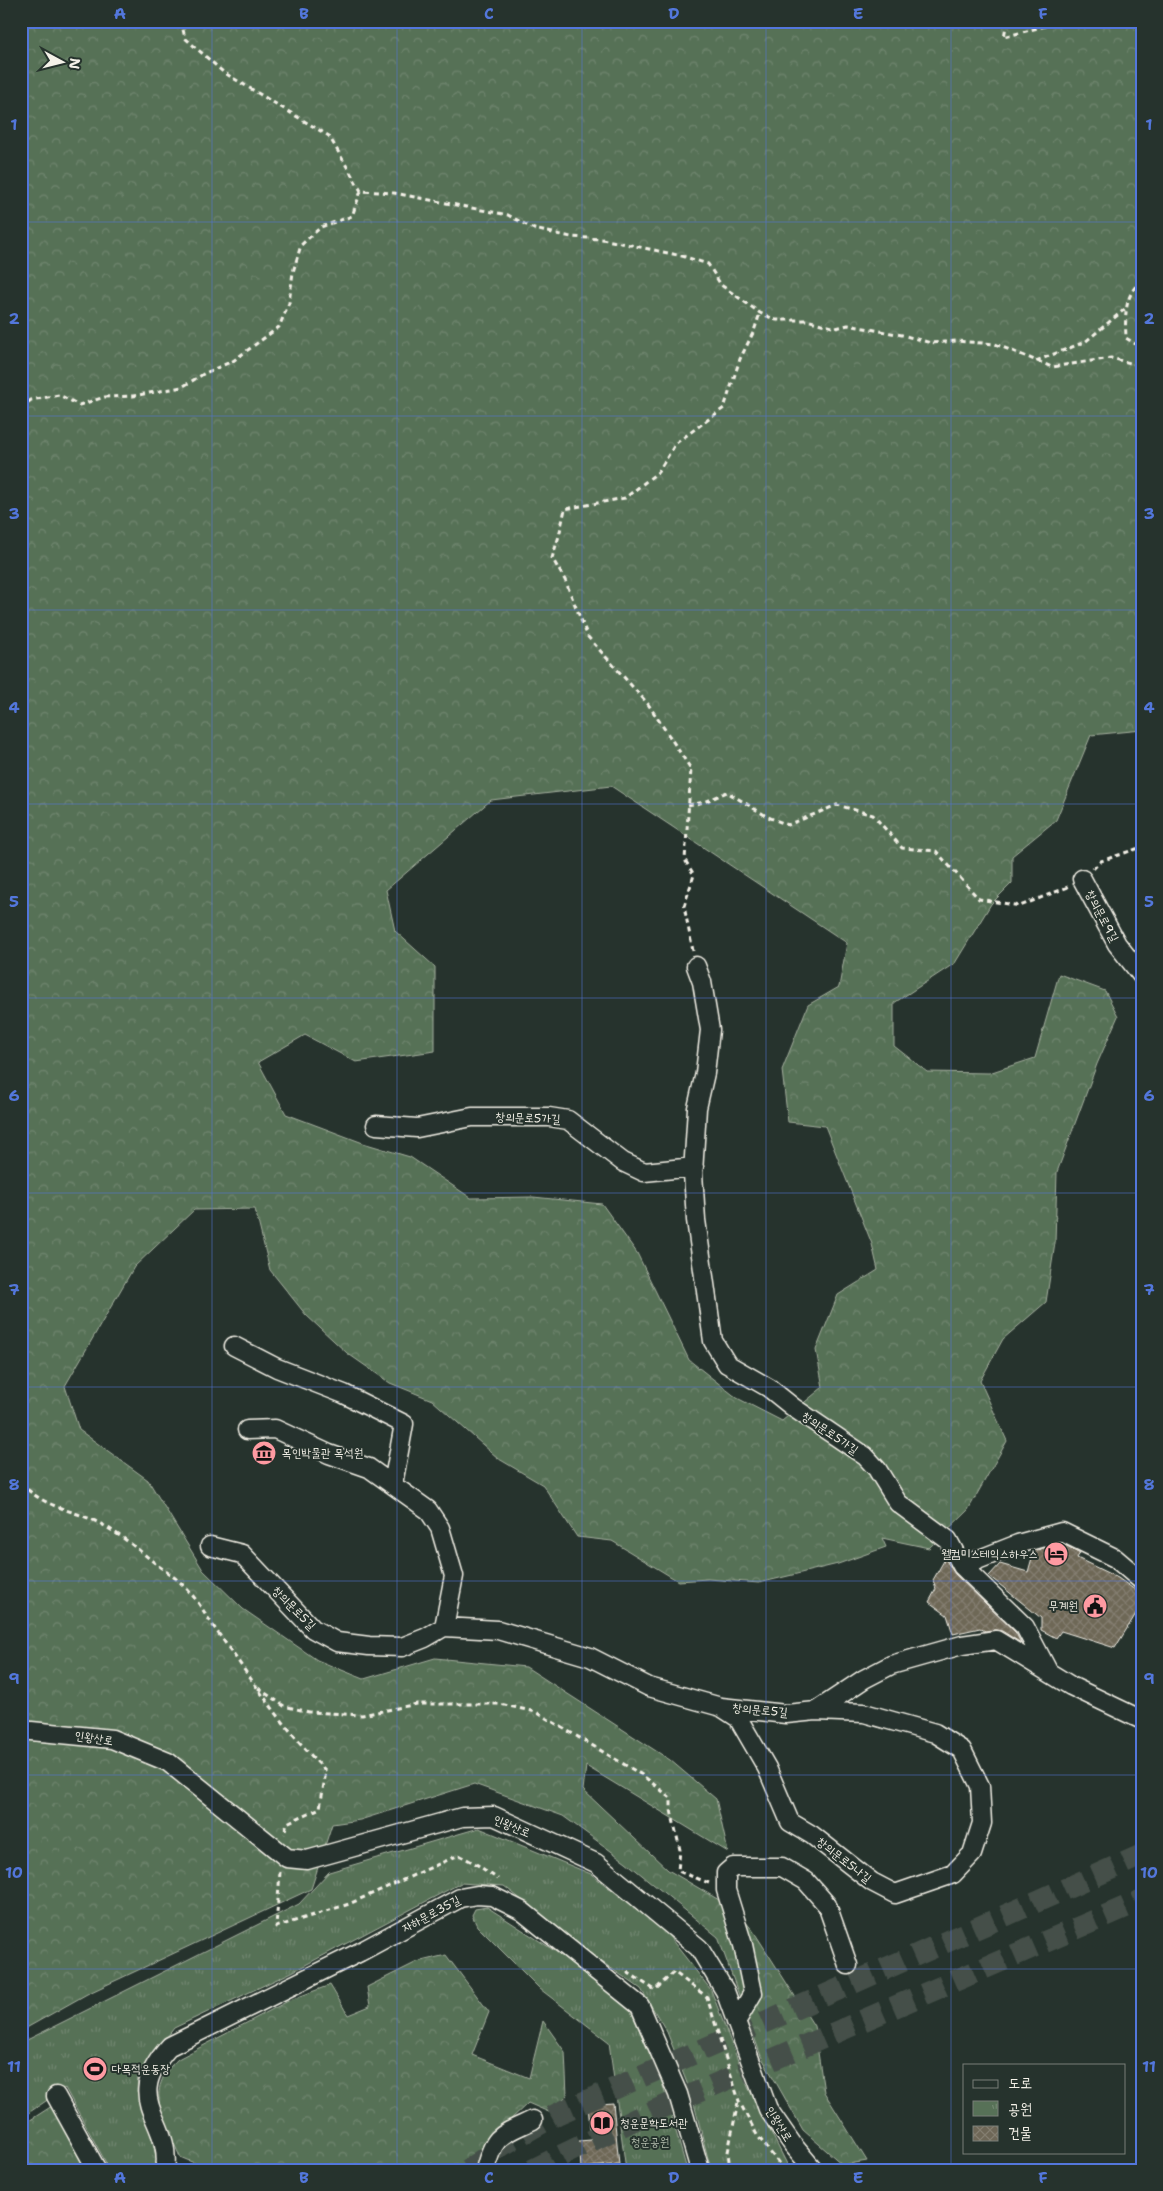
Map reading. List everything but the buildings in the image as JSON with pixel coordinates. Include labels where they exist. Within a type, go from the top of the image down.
[{"type":"street","name":"창의문로9길","points":[[1083,880],[1117,944],[1142,976]]},
{"type":"street","name":"창의문로5가길","points":[[696,966],[702,982],[710,1030],[705,1073],[697,1108],[694,1167],[696,1220],[713,1341],[727,1364],[769,1388],[794,1408],[865,1456],[877,1469],[898,1504],[948,1540],[962,1566],[1025,1628],[1046,1669]]},
{"type":"street","name":"창의문로5가길","points":[[376,1125],[417,1128],[472,1117],[550,1116],[568,1120],[623,1162],[644,1172],[694,1167]]},
{"type":"street","points":[[234,1346],[278,1368],[344,1394],[404,1424],[393,1484]]},
{"type":"street","points":[[247,1430],[275,1428],[329,1454],[369,1468],[428,1510],[440,1528],[454,1576],[444,1627]]},
{"type":"street","points":[[962,1566],[1018,1544],[1062,1532],[1114,1558],[1142,1581]]},
{"type":"street","name":"창의문로5길","points":[[210,1546],[242,1554],[313,1629],[337,1642],[369,1646],[402,1647],[425,1638],[444,1627],[498,1630],[590,1657],[649,1686],[721,1707],[786,1714],[816,1711],[864,1679],[892,1665],[962,1645],[996,1640],[1071,1686],[1142,1720]]},
{"type":"street","name":"창의문로5나길","points":[[721,1707],[738,1718],[767,1768],[790,1822],[812,1835],[872,1882],[895,1894],[953,1874],[972,1854],[982,1823],[980,1786],[962,1750],[935,1733],[864,1714],[816,1711]]},
{"type":"street","name":"인왕산로","points":[[21,1730],[112,1739],[168,1762],[287,1858],[308,1860],[462,1817],[494,1816],[596,1863],[679,1929],[699,1948],[725,1991],[768,2109],[793,2145],[814,2170]]},
{"type":"street","points":[[736,2022],[752,1993],[744,1945],[726,1890],[726,1873],[733,1867],[782,1867],[806,1881],[827,1905],[848,1964]]},
{"type":"street","name":"자하문로35길","points":[[165,2170],[165,2153],[147,2100],[148,2085],[153,2070],[170,2046],[360,1952],[460,1898],[477,1895],[492,1896],[522,1911],[640,2006],[678,2094],[700,2170]]},
{"type":"street","points":[[56,2096],[97,2170]]},
{"type":"street","points":[[485,2170],[490,2148],[500,2135],[533,2120]]},
{"type":"path","points":[[21,408],[31,400],[59,395],[79,405],[105,397],[133,396],[182,388],[205,373],[233,361],[279,327],[289,302],[293,272],[301,245],[321,228],[352,216],[361,191],[330,136],[223,72],[185,38],[181,21]]},
{"type":"path","points":[[1007,21],[1004,37],[1064,21]]},
{"type":"path","points":[[361,191],[394,192],[501,213],[534,229],[571,237],[602,240],[691,258],[708,264],[721,285],[760,313],[776,320],[807,320],[836,328],[848,326],[902,335],[930,343],[956,341],[995,344],[1052,368],[1111,358],[1142,366]]},
{"type":"path","points":[[1142,280],[1134,287],[1125,309],[1126,338],[1142,348]]},
{"type":"path","points":[[1035,361],[1085,342],[1125,309]]},
{"type":"path","points":[[696,966],[684,906],[694,875],[685,860],[691,769],[648,704],[588,637],[565,580],[552,558],[565,509],[626,498],[658,472],[676,443],[724,408],[740,359],[754,331],[760,313]]},
{"type":"path","points":[[688,805],[705,802],[727,792],[768,817],[788,825],[837,805],[873,816],[902,848],[936,851],[979,899],[1020,906],[1083,880],[1101,861],[1142,847]]},
{"type":"path","points":[[256,1686],[284,1706],[309,1712],[362,1715],[417,1704],[500,1704],[536,1712],[642,1775],[671,1798],[671,1810],[680,1850],[678,1871],[713,1886]]},
{"type":"path","points":[[730,2170],[728,2152],[739,2101]]},
{"type":"green space","points":[[21,21],[1142,21],[1142,730],[1091,735],[1056,820],[1012,856],[1012,883],[991,904],[955,963],[894,1003],[894,1046],[927,1072],[989,1073],[1035,1058],[1059,974],[1105,991],[1118,1016],[1097,1064],[1057,1172],[1055,1243],[1046,1302],[1003,1339],[980,1381],[1007,1441],[968,1510],[929,1548],[882,1538],[886,1547],[838,1564],[759,1583],[708,1579],[678,1581],[612,1541],[577,1537],[543,1485],[499,1459],[432,1400],[390,1383],[347,1353],[306,1315],[270,1270],[255,1209],[194,1210],[134,1267],[65,1386],[79,1430],[148,1480],[203,1570],[243,1609],[317,1660],[364,1679],[435,1658],[526,1667],[670,1760],[716,1799],[728,1852],[586,1766],[583,1790],[668,1870],[736,1910],[754,1932],[814,2026],[824,2092],[867,2161],[843,2165],[803,2130],[761,2056],[718,1937],[626,1862],[563,1816],[474,1784],[360,1820],[332,1824],[311,1889],[87,1994],[21,2031]],"holes":[[[611,786],[847,943],[839,987],[808,1005],[782,1070],[788,1122],[825,1126],[872,1244],[878,1270],[838,1295],[816,1350],[823,1387],[782,1421],[737,1398],[689,1360],[637,1253],[602,1204],[533,1197],[471,1198],[410,1157],[363,1143],[286,1114],[258,1062],[305,1035],[356,1062],[435,1051],[435,967],[395,931],[386,890],[491,800]]]},
{"type":"green space","name":"청운공원","points":[[479,1828],[591,1874],[664,1930],[711,1990],[748,2087],[790,2170],[711,2170],[692,2096],[667,2032],[641,1989],[592,1955],[504,1886],[461,1883],[292,1972],[174,2028],[138,2075],[137,2091],[152,2139],[159,2170],[110,2170],[65,2088],[21,2118],[21,2043],[299,1904],[329,1872]]},
{"type":"green space","name":"청운공원","points":[[487,1907],[558,1953],[631,2011],[661,2079],[687,2170],[626,2170],[609,2042],[540,1989],[477,1926],[472,1915],[475,1909]]},
{"type":"green space","points":[[446,1955],[489,2012],[472,2055],[529,2078],[543,2021],[565,2052],[567,2095],[551,2113],[528,2103],[487,2142],[478,2170],[200,2170],[199,2165],[180,2157],[163,2119],[159,2095],[161,2083],[167,2071],[178,2059],[290,2000],[330,1985],[348,2015],[370,2006],[367,1987],[417,1962]]},
{"type":"green space","points":[[52,2106],[87,2170],[21,2170],[21,2126]]},
{"type":"tunnel","points":[[468,2170],[501,2146],[557,2114],[1142,1855]]},
{"type":"tunnel","points":[[532,2170],[642,2116],[1142,1900]]},
{"type":"place","name":"목인박물관 목석원","points":[[264,1453]]},
{"type":"place","name":"웰컴미스테익스하우스","points":[[1056,1554]]},
{"type":"place","name":"무계원","points":[[1095,1606]]},
{"type":"place","name":"다목적운동장","points":[[95,2069]]},
{"type":"place","name":"청운문학도서관","points":[[602,2123]]}]
